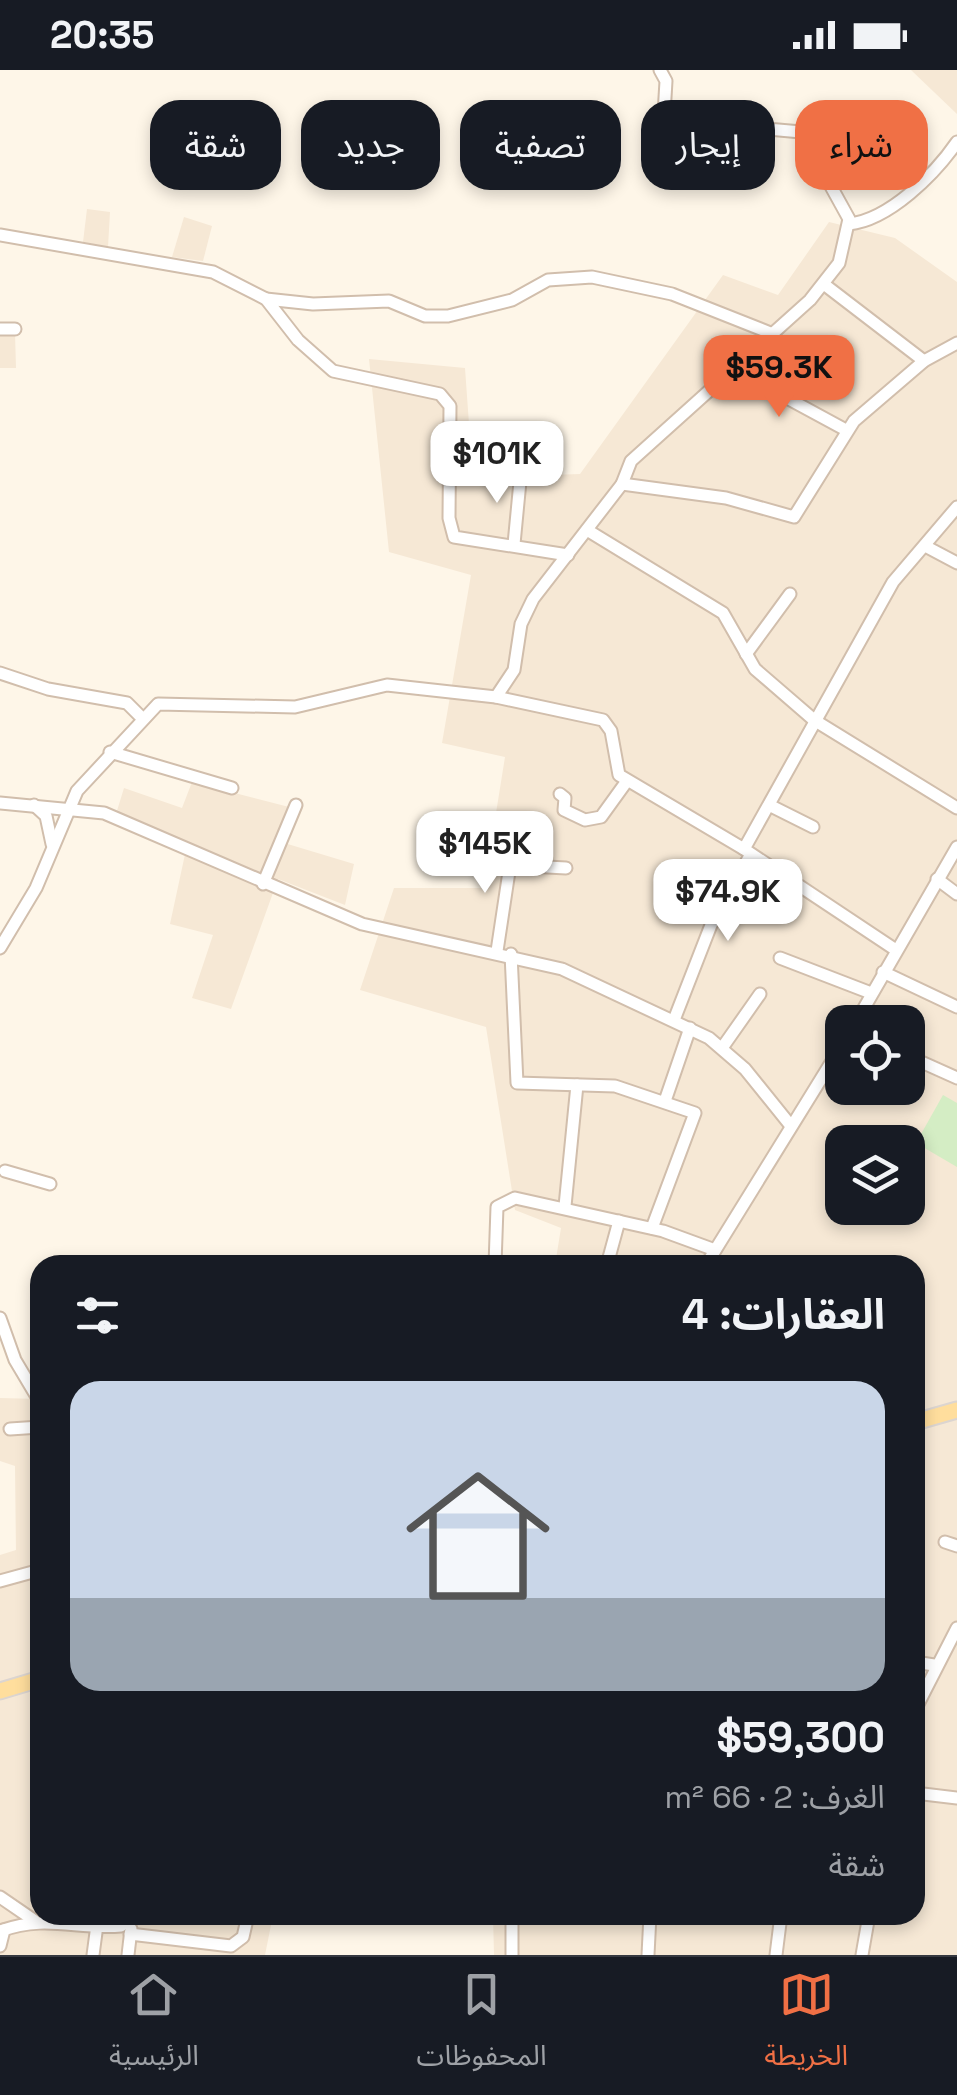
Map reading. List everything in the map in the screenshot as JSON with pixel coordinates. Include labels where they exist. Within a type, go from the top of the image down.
[{"type":"main road","points":[[925,1419],[957,1410]]},
{"type":"main road","points":[[0,1691],[30,1682]]},
{"type":"street","points":[[496,697],[514,670],[526,611],[622,484],[639,452],[735,370],[825,285],[839,263],[849,224],[831,181],[801,132],[670,120],[664,114],[666,81],[660,70]]},
{"type":"street","points":[[849,224],[870,220],[890,206],[938,166],[957,142]]},
{"type":"street","points":[[0,235],[188,265],[213,272],[266,300],[313,304],[389,302],[425,316],[448,316],[512,300],[548,280],[592,276],[672,294],[773,334]]},
{"type":"street","points":[[825,285],[924,361]]},
{"type":"street","points":[[266,300],[298,340],[333,371],[444,396],[450,406],[452,532],[463,542],[514,544],[568,555]]},
{"type":"street","points":[[0,329],[15,330]]},
{"type":"street","points":[[622,484],[726,498],[794,517],[846,430],[924,361],[957,342]]},
{"type":"street","points":[[735,370],[846,430]]},
{"type":"street","points":[[514,544],[521,471]]},
{"type":"street","points":[[674,1020],[712,926],[814,720],[893,582],[957,507]]},
{"type":"street","points":[[587,530],[723,612],[755,669],[814,720],[957,808]]},
{"type":"street","points":[[925,546],[957,563]]},
{"type":"street","points":[[746,654],[790,594]]},
{"type":"street","points":[[0,673],[48,689],[127,703],[140,717]]},
{"type":"street","points":[[0,948],[36,888],[77,791],[140,717],[167,702],[282,708],[387,684],[496,697],[603,720],[612,731],[616,770],[627,781],[747,852],[896,950]]},
{"type":"street","points":[[110,752],[232,788]]},
{"type":"street","points":[[560,794],[565,798],[564,810],[586,820],[601,817],[627,781]]},
{"type":"street","points":[[0,803],[104,813],[362,924],[562,969],[674,1020],[722,1048],[791,1126]]},
{"type":"street","points":[[34,804],[46,816],[52,848]]},
{"type":"street","points":[[263,884],[296,805]]},
{"type":"street","points":[[769,805],[813,828]]},
{"type":"street","points":[[864,1005],[957,848]]},
{"type":"street","points":[[566,868],[510,866],[504,953],[517,1083],[615,1086],[692,1110],[696,1119],[652,1228]]},
{"type":"street","points":[[937,879],[957,894]]},
{"type":"street","points":[[780,958],[871,992]]},
{"type":"street","points":[[884,972],[957,1007]]},
{"type":"street","points":[[722,1048],[760,994]]},
{"type":"street","points":[[666,1100],[690,1028]]},
{"type":"street","points":[[925,1064],[957,1078]]},
{"type":"street","points":[[712,1255],[825,1072]]},
{"type":"street","points":[[566,1206],[577,1085]]},
{"type":"street","points":[[4,1170],[50,1184]]},
{"type":"street","points":[[494,1255],[500,1204],[515,1198],[566,1206],[652,1228],[715,1250]]},
{"type":"street","points":[[610,1255],[619,1220]]},
{"type":"street","points":[[0,1318],[15,1360],[30,1385]]},
{"type":"street","points":[[10,1429],[30,1428]]},
{"type":"street","points":[[0,1581],[30,1573]]},
{"type":"street","points":[[925,1686],[957,1628]]},
{"type":"street","points":[[925,1663],[934,1664]]},
{"type":"street","points":[[925,1794],[957,1798]]},
{"type":"street","points":[[0,1897],[30,1917]]},
{"type":"street","points":[[0,1946],[2,1930],[30,1923]]},
{"type":"street","points":[[93,1955],[97,1925],[122,1925]]},
{"type":"street","points":[[128,1955],[132,1925]]},
{"type":"street","points":[[130,1934],[231,1946],[243,1937],[246,1925]]},
{"type":"street","points":[[512,1925],[512,1955]]},
{"type":"street","points":[[648,1955],[650,1925]]},
{"type":"street","points":[[776,1955],[780,1925]]},
{"type":"street","points":[[862,1955],[867,1925]]},
{"type":"shaded area","points":[[911,70],[957,70],[957,114]]},
{"type":"shaded area","points":[[87,209],[110,212],[108,247],[83,242]]},
{"type":"shaded area","points":[[184,217],[212,226],[203,261],[172,257]]},
{"type":"shaded area","points":[[829,222],[895,238],[957,282],[957,1955],[494,1955],[493,1925],[925,1925],[925,1255],[557,1255],[561,1228],[515,1210],[486,1027],[360,990],[394,888],[484,888],[505,757],[442,743],[471,575],[389,552],[369,359],[465,368],[469,424],[545,446],[549,475],[580,474],[723,275],[778,295]]},
{"type":"shaded area","points":[[0,332],[15,333],[16,368],[0,368]]},
{"type":"shaded area","points":[[192,782],[293,808],[281,842],[354,864],[345,905],[278,879],[231,1009],[192,998],[213,935],[170,924],[187,845],[116,814],[124,788],[182,808]]},
{"type":"shaded area","points":[[0,1398],[30,1399],[30,1925],[271,1925],[265,1955],[0,1955],[0,1555],[16,1550],[15,1466],[0,1461]]},
{"type":"green space","points":[[943,1095],[957,1103],[957,1167],[925,1148],[925,1127]]}]
